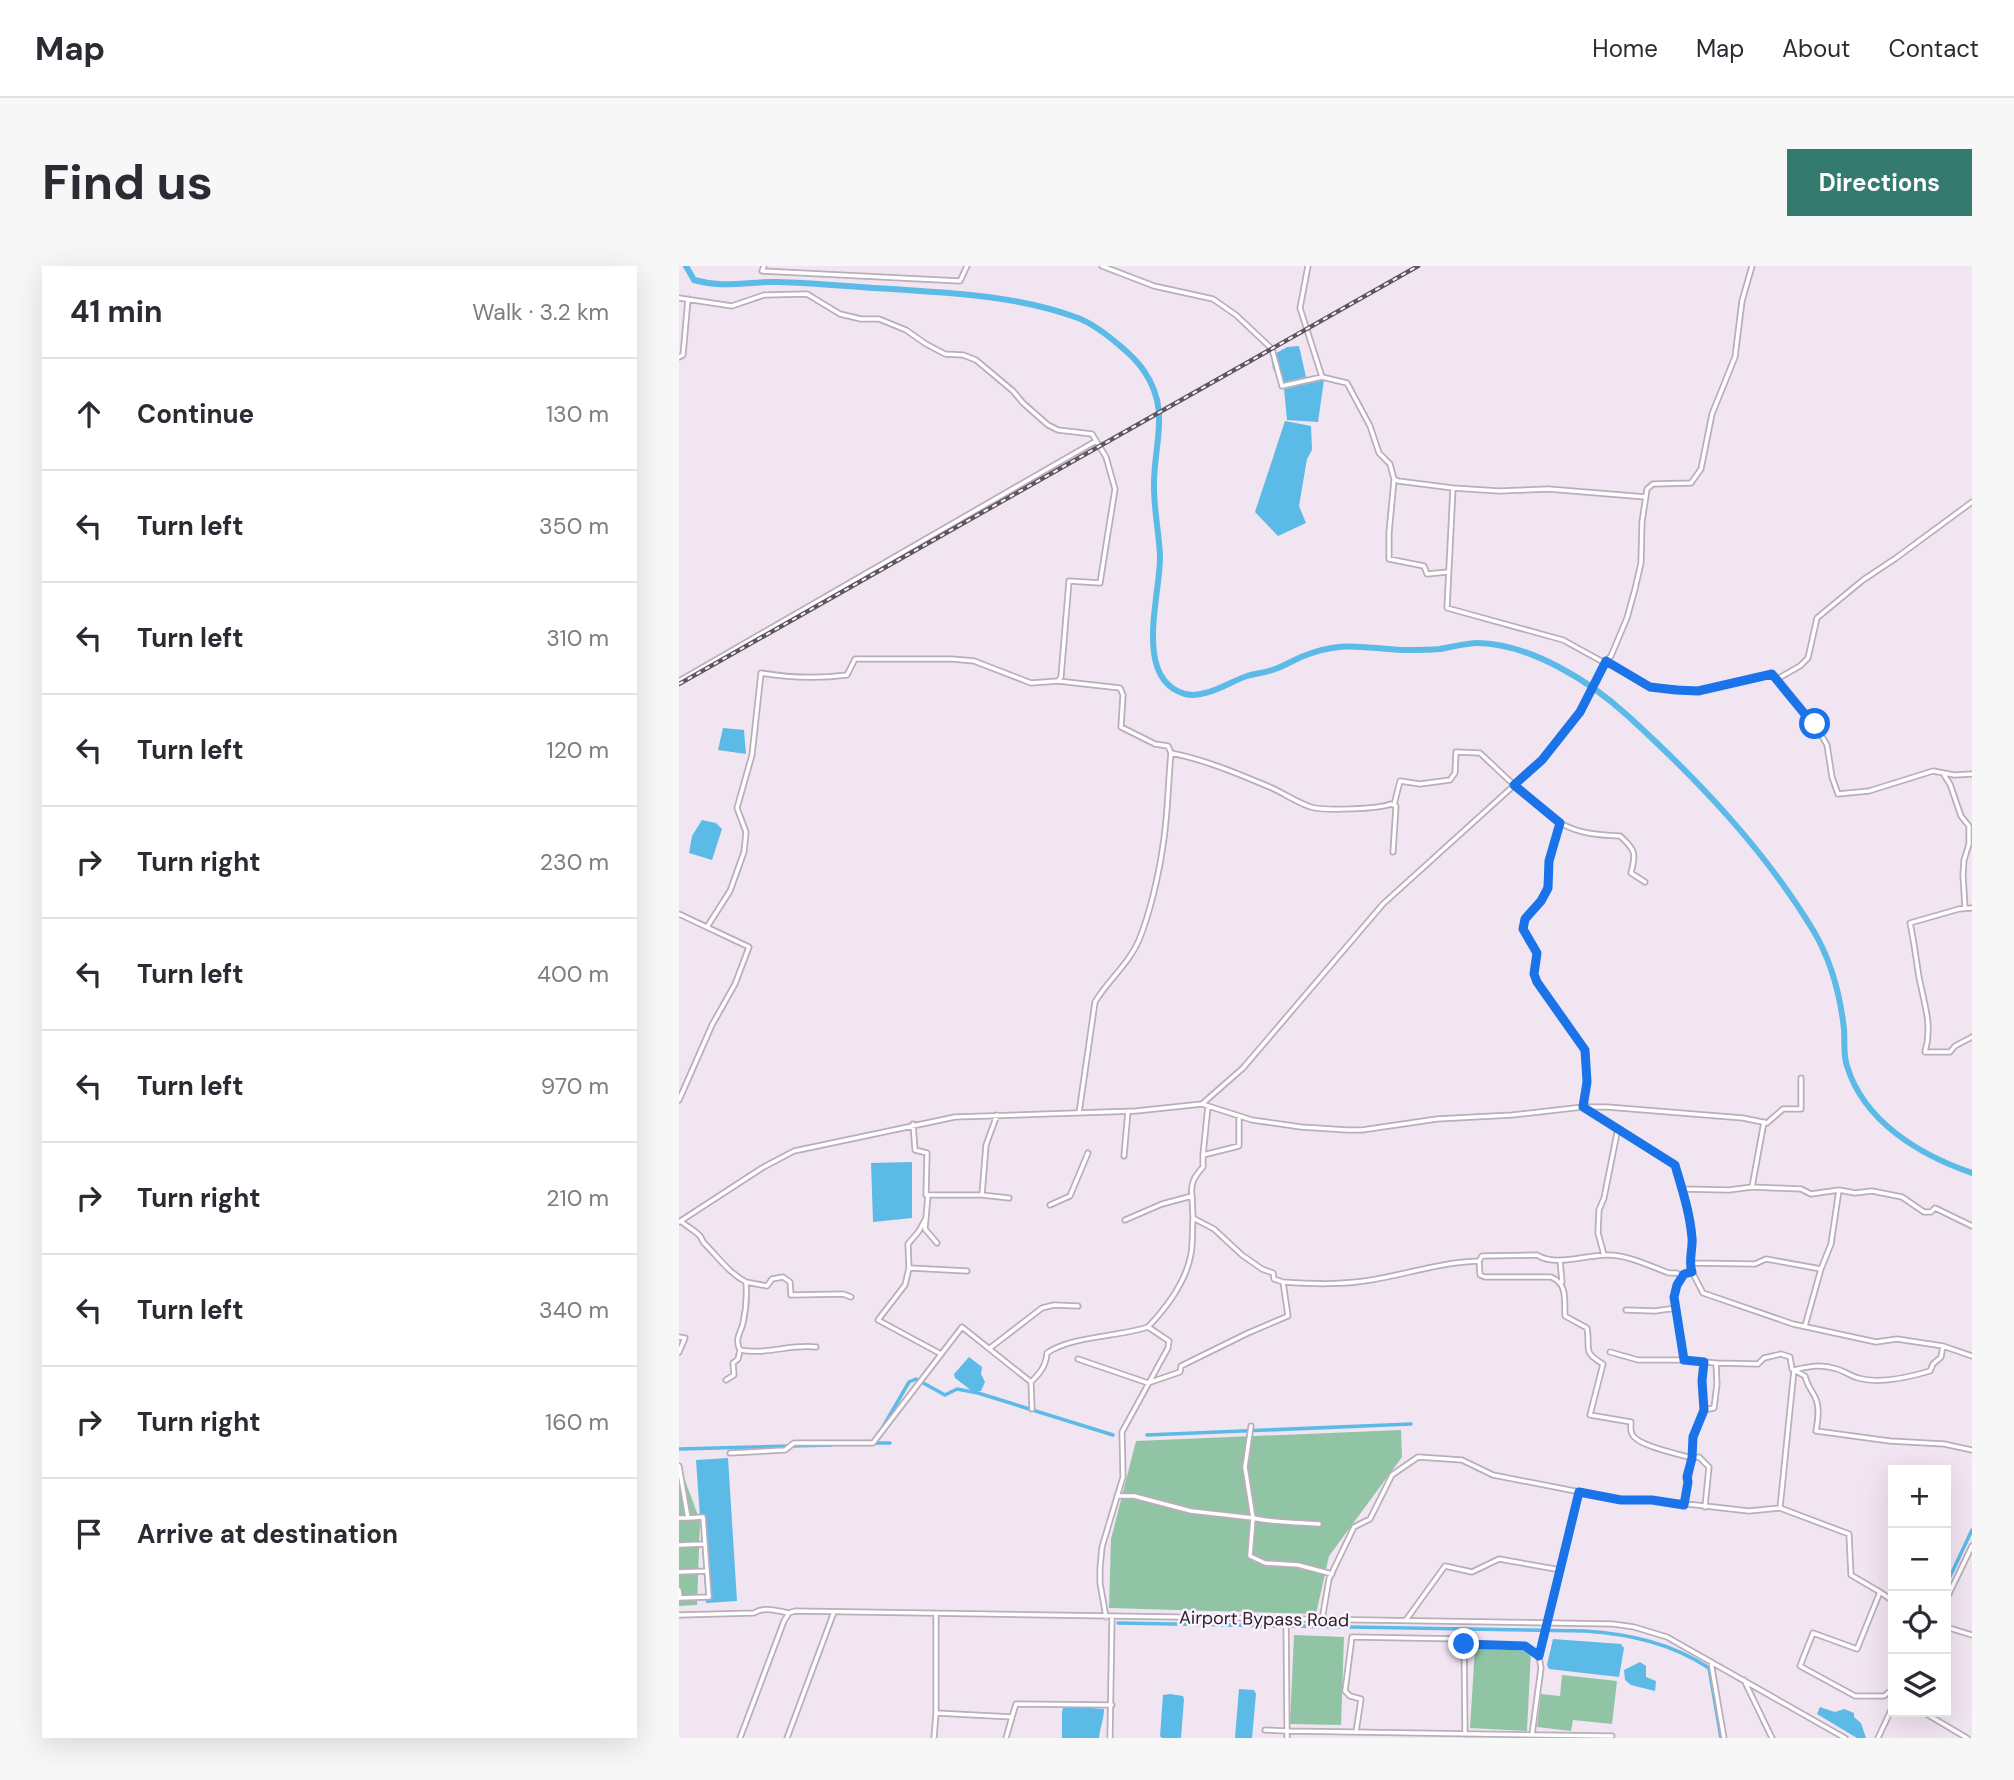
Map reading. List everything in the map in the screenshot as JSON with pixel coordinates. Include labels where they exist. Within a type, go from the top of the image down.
[{"type":"street","points":[[764,266],[762,271],[960,281],[967,266]]},
{"type":"street","points":[[1102,266],[1154,286],[1213,299],[1236,315],[1272,349],[1282,386],[1322,377],[1342,380],[1351,387],[1370,426],[1378,453],[1390,464],[1394,479],[1388,533],[1389,559],[1424,566],[1427,574],[1448,572]]},
{"type":"street","points":[[1308,266],[1300,307],[1322,377]]},
{"type":"street","points":[[1202,1104],[1243,1068],[1383,904],[1542,760],[1580,712],[1605,662],[1611,656],[1627,618],[1641,563],[1646,497],[1650,486],[1691,483],[1701,469],[1712,414],[1735,357],[1742,301],[1752,266]]},
{"type":"street","points":[[679,298],[732,306],[764,295],[807,294],[840,314],[861,319],[879,319],[905,330],[945,354],[963,355],[976,360],[1048,425],[1058,430],[1092,434],[1106,457],[1115,489],[1113,513],[1100,583],[1069,581],[1061,677],[1058,681]]},
{"type":"street","points":[[679,357],[683,355],[688,299]]},
{"type":"street","points":[[679,681],[1096,441]]},
{"type":"street","points":[[1394,479],[1453,488],[1499,491],[1548,489],[1646,497]]},
{"type":"street","points":[[1453,488],[1447,608],[1563,640],[1650,687],[1698,691],[1772,674],[1815,724],[1827,745],[1838,794],[1869,791],[1933,771],[1972,774]]},
{"type":"street","points":[[1777,678],[1800,666],[1808,658],[1817,618],[1863,580],[1972,502]]},
{"type":"street","points":[[707,927],[730,891],[744,852],[746,832],[737,808],[752,755],[761,673],[792,678],[825,678],[847,675],[855,659],[952,659],[974,661],[1031,683],[1058,681],[1120,688],[1123,695],[1121,727],[1154,744],[1168,746],[1171,753],[1163,845],[1138,942],[1125,964],[1095,1002],[1079,1112]]},
{"type":"street","points":[[1393,852],[1394,805],[1400,781],[1420,784],[1450,780],[1455,773],[1455,754],[1458,751],[1480,753],[1560,823],[1594,835],[1620,836],[1633,850],[1635,862],[1631,873],[1645,882]]},
{"type":"street","points":[[1171,753],[1199,759],[1275,789],[1313,808],[1355,809],[1394,805]]},
{"type":"street","points":[[1942,773],[1950,784],[1961,816],[1969,827],[1969,844],[1963,875],[1965,908]]},
{"type":"street","points":[[1560,823],[1549,861],[1548,888],[1541,901],[1525,919],[1523,929],[1537,953],[1534,974],[1537,982],[1585,1050],[1587,1082],[1583,1107]]},
{"type":"street","points":[[1972,908],[1910,923],[1928,1012],[1928,1041],[1925,1052],[1950,1052],[1955,1046],[1972,1037]]},
{"type":"street","points":[[679,914],[748,947],[735,984],[712,1025],[679,1100]]},
{"type":"street","points":[[851,1297],[843,1294],[791,1295],[789,1279],[783,1277],[772,1279],[767,1286],[739,1279],[729,1267],[722,1264],[715,1252],[703,1243],[700,1235],[680,1222],[794,1150],[954,1117],[1128,1111],[1202,1104],[1252,1120],[1301,1127],[1362,1129],[1437,1119],[1512,1115],[1583,1107],[1743,1118],[1767,1123],[1783,1110],[1801,1109],[1801,1078]]},
{"type":"street","points":[[1032,1409],[1031,1382],[1046,1362],[1047,1353],[1058,1344],[1129,1334],[1148,1327],[1167,1308],[1191,1255],[1191,1188],[1194,1177],[1203,1167],[1208,1105]]},
{"type":"street","points":[[1583,1107],[1675,1165],[1693,1240],[1690,1263],[1703,1293],[1805,1326],[1876,1342],[1897,1339],[1943,1346],[1972,1356]]},
{"type":"street","points":[[1123,1156],[1128,1111]]},
{"type":"street","points":[[982,1195],[986,1145],[997,1115]]},
{"type":"street","points":[[1203,1155],[1239,1146],[1239,1116]]},
{"type":"street","points":[[1752,1187],[1764,1122]]},
{"type":"street","points":[[913,1124],[915,1150],[927,1153],[928,1195],[925,1229],[937,1243]]},
{"type":"street","points":[[1604,1255],[1598,1233],[1599,1210],[1604,1198],[1618,1128]]},
{"type":"street","points":[[1049,1205],[1070,1196],[1088,1153]]},
{"type":"street","points":[[1682,1189],[1729,1190],[1752,1187],[1801,1189],[1811,1194],[1839,1190],[1854,1193],[1872,1191],[1902,1197],[1924,1212],[1931,1212],[1935,1208],[1972,1226]]},
{"type":"street","points":[[1805,1326],[1831,1244],[1839,1190]]},
{"type":"street","points":[[928,1195],[1009,1198]]},
{"type":"street","points":[[1125,1220],[1162,1204],[1192,1196]]},
{"type":"street","points":[[926,1218],[908,1244],[909,1268],[905,1284],[878,1320],[941,1354]]},
{"type":"street","points":[[1193,1218],[1214,1229],[1242,1255],[1273,1273],[1274,1279],[1283,1282],[1319,1285],[1367,1281],[1423,1268],[1479,1261]]},
{"type":"street","points":[[1563,1284],[1551,1277],[1485,1277],[1479,1272],[1479,1261],[1482,1256],[1537,1255],[1560,1260],[1615,1255],[1677,1273],[1682,1278]]},
{"type":"street","points":[[1690,1263],[1755,1264],[1766,1259],[1821,1269]]},
{"type":"street","points":[[1560,1260],[1565,1315],[1587,1328],[1587,1350],[1590,1356],[1603,1364],[1590,1415],[1631,1422],[1635,1438],[1650,1446],[1692,1458],[1699,1457],[1709,1467],[1705,1507]]},
{"type":"street","points":[[909,1268],[967,1271]]},
{"type":"street","points":[[1684,1360],[1674,1297],[1684,1274],[1692,1272]]},
{"type":"street","points":[[726,1380],[734,1375],[733,1363],[738,1359],[740,1350],[737,1343],[743,1326],[746,1282]]},
{"type":"street","points":[[1078,1359],[1148,1383],[1180,1372],[1181,1366],[1288,1316],[1283,1282]]},
{"type":"street","points":[[989,1349],[1042,1308],[1054,1305],[1078,1306]]},
{"type":"street","points":[[1626,1310],[1655,1311],[1676,1308]]},
{"type":"street","points":[[730,1452],[785,1450],[794,1443],[873,1443],[961,1327],[1031,1382]]},
{"type":"street","points":[[1106,1617],[1100,1568],[1102,1547],[1124,1468],[1122,1432],[1168,1348],[1169,1341],[1148,1327]]},
{"type":"street","points":[[679,1337],[685,1338],[679,1352]]},
{"type":"street","points":[[740,1350],[761,1352],[816,1346]]},
{"type":"street","points":[[1794,1370],[1817,1364],[1858,1378],[1873,1380],[1919,1374],[1930,1371],[1941,1357],[1943,1346]]},
{"type":"street","points":[[1611,1352],[1638,1360],[1716,1363],[1758,1364],[1764,1358],[1781,1354],[1790,1357],[1794,1370],[1780,1508]]},
{"type":"street","points":[[1684,1505],[1693,1437],[1704,1410],[1704,1362]]},
{"type":"street","points":[[1704,1410],[1714,1409],[1716,1363]]},
{"type":"street","points":[[1794,1370],[1805,1376],[1807,1386],[1816,1398],[1816,1431],[1889,1441],[1944,1444],[1972,1450]]},
{"type":"street","points":[[1251,1426],[1245,1467],[1253,1518],[1250,1556],[1265,1563],[1298,1565],[1332,1574]]},
{"type":"street","points":[[1322,1620],[1332,1574],[1354,1527],[1370,1519],[1392,1475],[1418,1457],[1462,1460],[1493,1475],[1621,1500],[1652,1500],[1749,1511],[1780,1508],[1849,1534],[1851,1575],[1888,1598]]},
{"type":"street","points":[[679,1466],[688,1518]]},
{"type":"street","points":[[1532,1735],[1541,1668],[1539,1656],[1579,1492]]},
{"type":"street","points":[[1117,1496],[1134,1496],[1191,1511],[1273,1522],[1280,1520],[1319,1524]]},
{"type":"street","points":[[679,1518],[703,1517],[709,1597],[680,1598],[679,1590]]},
{"type":"street","points":[[679,1545],[705,1544]]},
{"type":"street","points":[[1950,1591],[1972,1546]]},
{"type":"street","points":[[1406,1621],[1445,1566],[1472,1572],[1499,1559],[1560,1570]]},
{"type":"street","points":[[679,1572],[707,1571]]},
{"type":"street","points":[[1879,1592],[1857,1649],[1813,1633],[1800,1666],[1855,1696],[1884,1696],[1888,1693]]},
{"type":"street","name":"Airport Bypass Road","points":[[679,1615],[754,1613],[767,1609],[789,1614],[795,1611],[1613,1624],[1667,1637],[1845,1738]]},
{"type":"street","points":[[787,1738],[834,1612]]},
{"type":"street","points":[[740,1738],[789,1614]]},
{"type":"street","points":[[934,1738],[936,1614]]},
{"type":"street","points":[[1110,1738],[1112,1617]]},
{"type":"street","points":[[1286,1619],[1287,1738]]},
{"type":"street","points":[[1951,1629],[1972,1635]]},
{"type":"street","points":[[1356,1732],[1361,1699],[1350,1696],[1345,1691],[1352,1637],[1464,1639],[1467,1735]]},
{"type":"street","points":[[1464,1644],[1525,1646],[1539,1656]]},
{"type":"street","points":[[1711,1662],[1724,1738]]},
{"type":"street","points":[[1744,1680],[1772,1738]]},
{"type":"street","points":[[1006,1738],[1016,1704],[1112,1705]]},
{"type":"street","points":[[936,1713],[1012,1717]]},
{"type":"street","points":[[1878,1738],[1888,1717]]},
{"type":"street","points":[[1931,1717],[1967,1738]]},
{"type":"street","points":[[1265,1730],[1413,1735],[1612,1736]]},
{"type":"green space","points":[[1401,1430],[1402,1457],[1329,1556],[1316,1614],[1109,1608],[1111,1539],[1136,1441]]},
{"type":"green space","points":[[679,1464],[700,1521],[697,1605],[679,1606]]},
{"type":"green space","points":[[1294,1635],[1344,1637],[1341,1725],[1290,1724]]},
{"type":"green space","points":[[1475,1648],[1531,1651],[1527,1731],[1470,1728]]},
{"type":"green space","points":[[1562,1675],[1617,1681],[1612,1724],[1573,1720],[1571,1731],[1537,1727],[1541,1694],[1560,1696]]},
{"type":"water","points":[[1299,346],[1306,377],[1282,383],[1273,369],[1271,356],[1287,347]]},
{"type":"water","points":[[1324,380],[1318,422],[1287,420],[1284,389]]},
{"type":"water","points":[[1285,421],[1311,426],[1312,450],[1307,459],[1299,506],[1306,523],[1278,536],[1255,512]]},
{"type":"water","points":[[723,728],[744,730],[746,754],[718,750]]},
{"type":"water","points":[[702,820],[716,823],[722,829],[712,860],[689,853],[692,836]]},
{"type":"water","points":[[912,1162],[912,1218],[873,1222],[871,1163]]},
{"type":"water","points":[[969,1357],[982,1367],[981,1374],[985,1382],[981,1391],[972,1391],[955,1378],[954,1374]]},
{"type":"water","points":[[728,1458],[737,1601],[706,1603],[696,1460]]},
{"type":"water","points":[[1553,1639],[1621,1644],[1624,1648],[1619,1677],[1549,1669],[1547,1665]]},
{"type":"water","points":[[1640,1662],[1646,1666],[1646,1677],[1656,1681],[1655,1691],[1631,1685],[1625,1680],[1624,1670]]},
{"type":"water","points":[[1239,1689],[1254,1690],[1256,1694],[1252,1738],[1235,1738]]},
{"type":"water","points":[[1163,1695],[1183,1696],[1184,1699],[1181,1738],[1160,1736]]},
{"type":"water","points":[[1067,1706],[1104,1709],[1099,1738],[1062,1738],[1062,1712]]},
{"type":"water","points":[[1820,1707],[1835,1712],[1844,1709],[1854,1713],[1866,1738],[1857,1738],[1817,1714]]},
{"type":"waterway","points":[[686,266],[694,280],[706,283],[806,283],[1010,300],[1078,318],[1104,333],[1139,364],[1157,398],[1159,425],[1154,490],[1160,556],[1153,633],[1154,654],[1159,671],[1169,685],[1185,694],[1201,694],[1328,648],[1426,650],[1478,643],[1518,650],[1538,657],[1578,678],[1613,703],[1680,765],[1751,844],[1794,900],[1830,965],[1842,1016],[1846,1062],[1855,1086],[1866,1104],[1880,1120],[1914,1146],[1972,1173]]},
{"type":"waterway","points":[[880,1432],[909,1382],[916,1379],[945,1395],[957,1389],[978,1393],[1113,1435]]},
{"type":"waterway","points":[[1147,1435],[1411,1424]]},
{"type":"waterway","points":[[872,1443],[890,1443]]},
{"type":"waterway","points":[[679,1449],[832,1445]]},
{"type":"waterway","points":[[1951,1574],[1972,1530]]},
{"type":"waterway","points":[[1118,1623],[1282,1626]]},
{"type":"waterway","points":[[1291,1626],[1585,1631],[1649,1641],[1680,1652],[1709,1668],[1721,1738]]},
{"type":"railway","points":[[679,684],[1418,266]]},
{"type":"route","points":[[1464,1644],[1525,1646],[1539,1656],[1579,1492],[1621,1500],[1652,1500],[1684,1505],[1692,1458],[1691,1444],[1704,1410],[1704,1362],[1684,1360],[1674,1297],[1684,1274],[1692,1272],[1690,1268],[1693,1240],[1675,1165],[1583,1107],[1587,1064],[1583,1044],[1537,982],[1534,974],[1537,953],[1523,929],[1525,919],[1541,901],[1548,888],[1549,861],[1560,823],[1514,785],[1542,760],[1580,712],[1606,661],[1650,687],[1676,690],[1698,691],[1772,674],[1815,724]]}]
